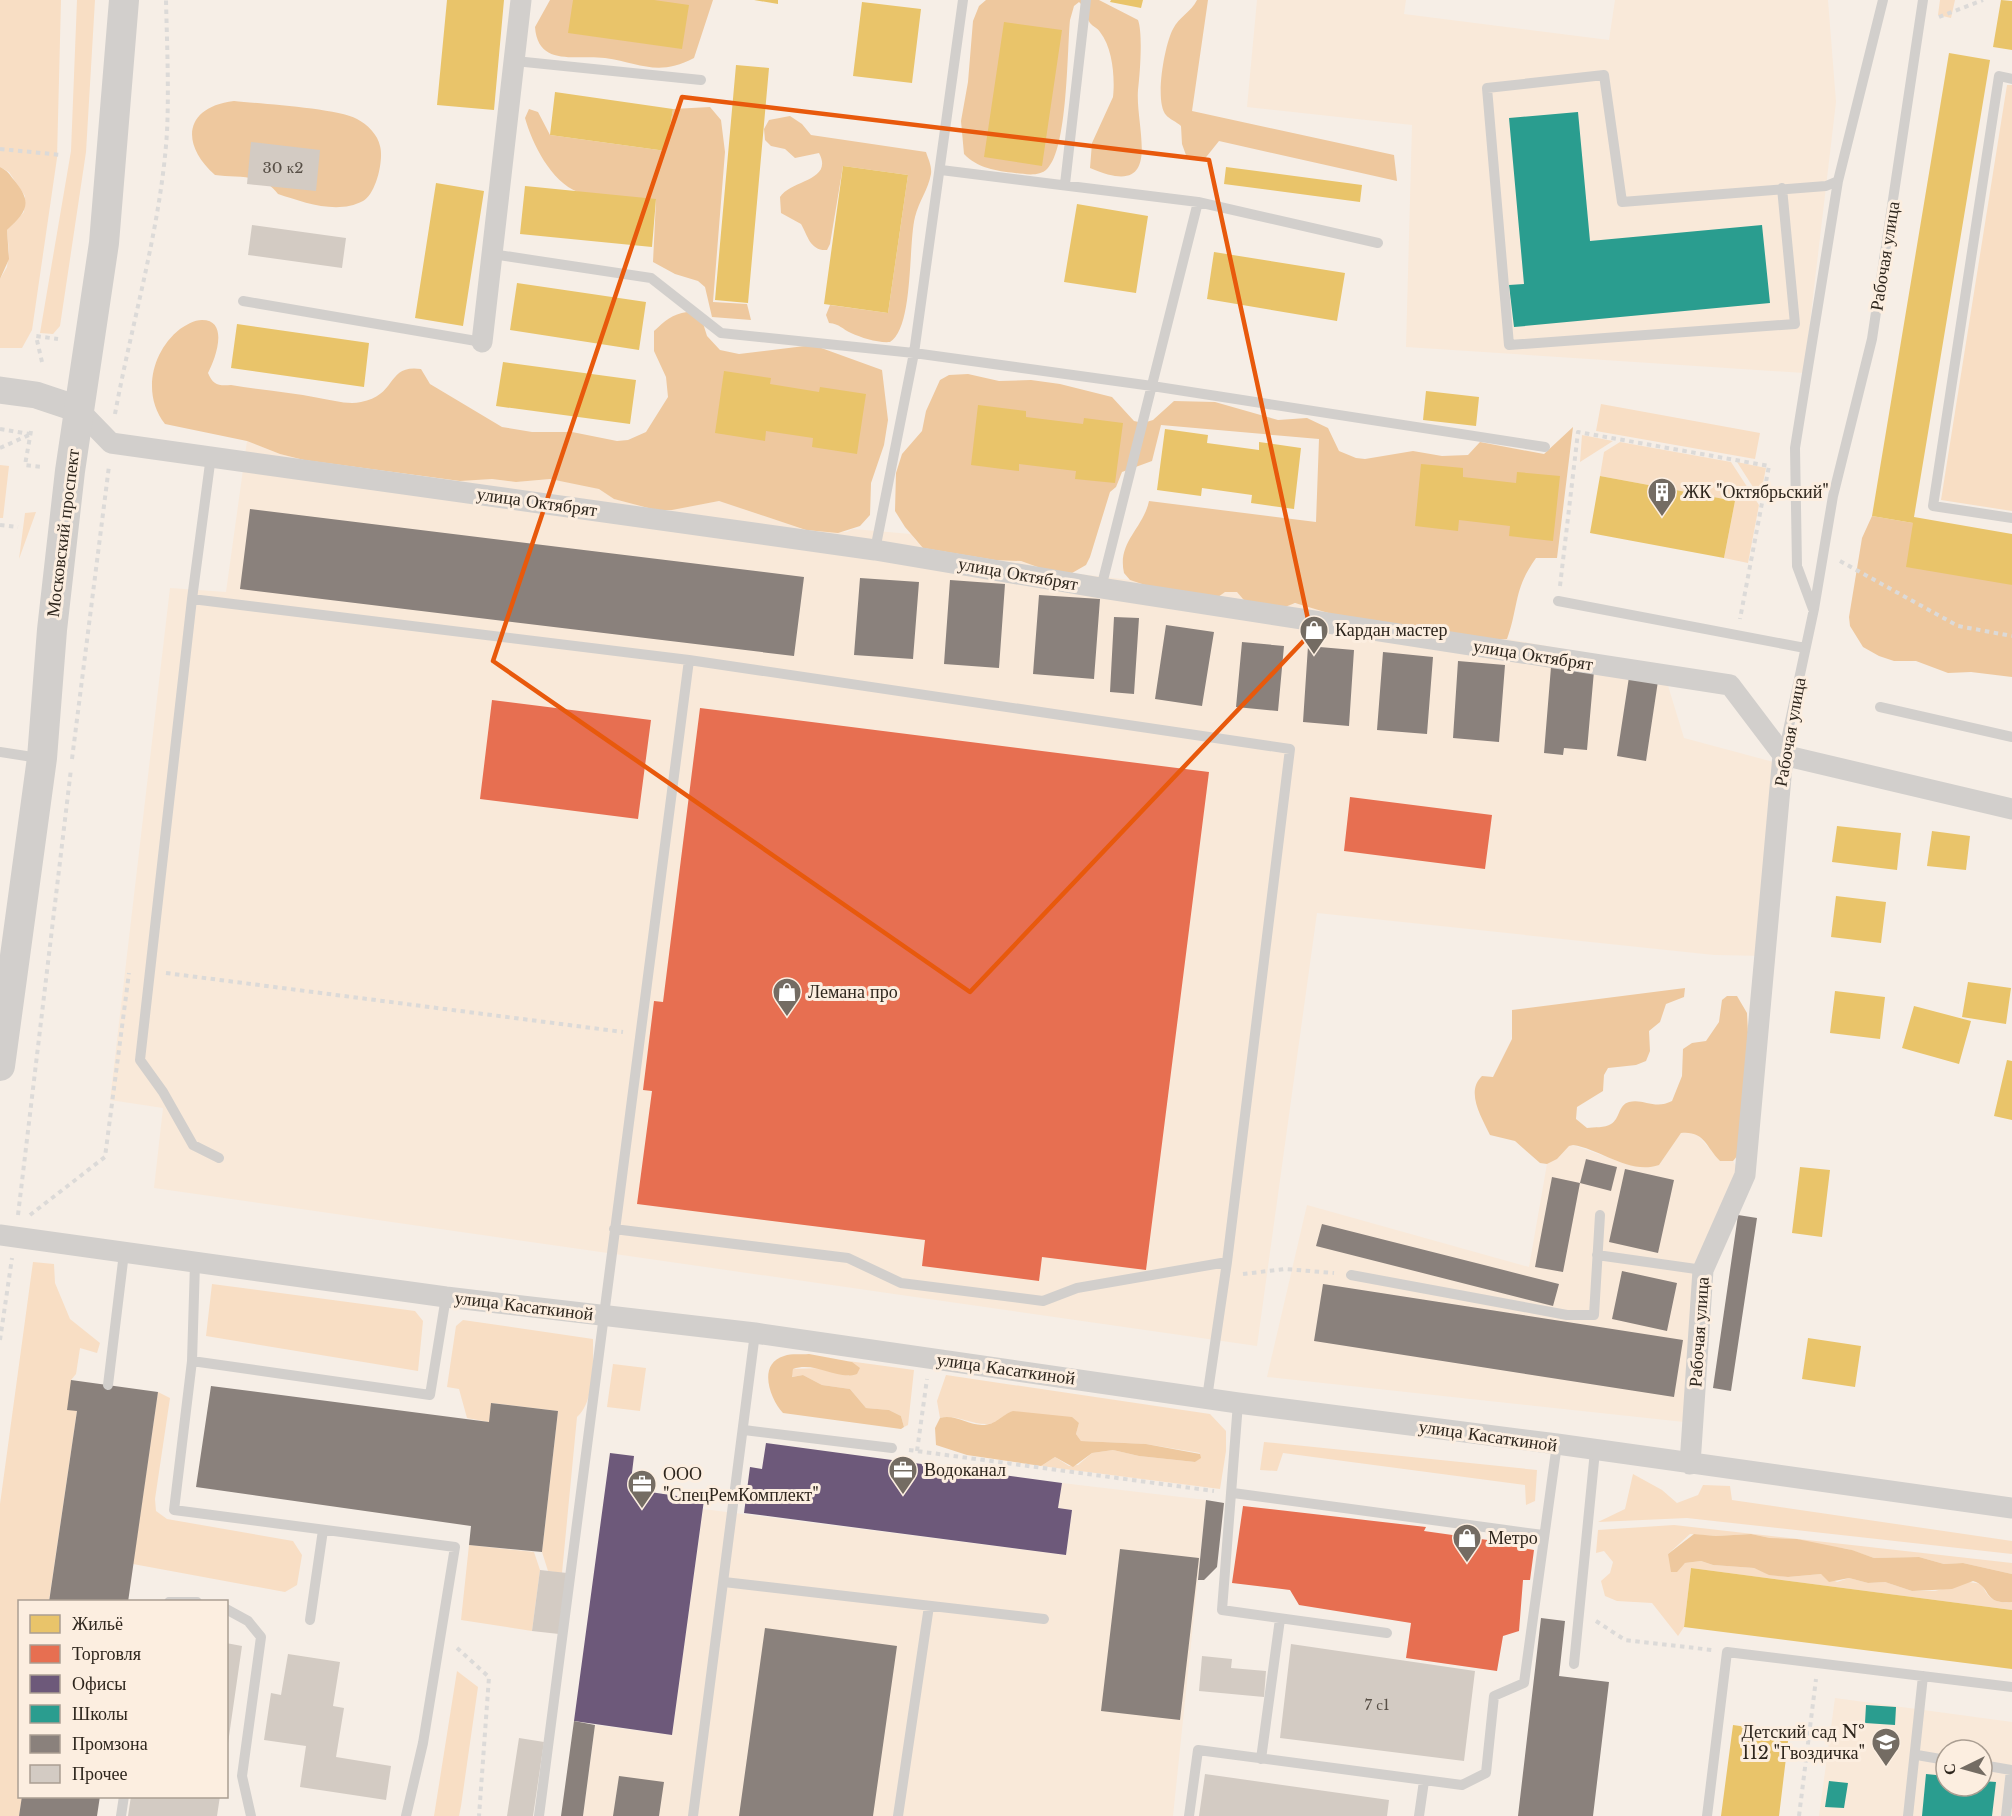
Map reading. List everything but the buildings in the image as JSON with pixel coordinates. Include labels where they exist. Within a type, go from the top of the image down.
[{"type":"main road","name":"Московский проспект","points":[[0,1066],[7,962],[42,758],[52,630],[78,409],[104,243],[124,0]]},
{"type":"street","points":[[482,342],[521,0]]},
{"type":"street","name":"улица Октябрят","points":[[0,390],[36,395],[78,409],[111,443],[211,455],[875,550],[1101,588],[1730,685],[1783,755]]},
{"type":"street","points":[[1783,755],[2012,809]]},
{"type":"street","name":"Рабочая улица","points":[[1690,1464],[1703,1270],[1745,1175],[1783,755]]},
{"type":"street","name":"улица Касаткиной","points":[[10,1233],[195,1263],[446,1297],[755,1333],[1238,1403],[1557,1444],[2012,1508]]},
{"type":"lane","points":[[875,550],[914,353],[963,0]]},
{"type":"lane","points":[[1065,184],[1086,0]]},
{"type":"lane","points":[[1814,609],[1797,566],[1795,448],[1838,181],[1883,0]]},
{"type":"lane","name":"Рабочая улица","points":[[1783,755],[1814,609],[1833,496],[1872,339],[1923,0]]},
{"type":"lane","points":[[515,61],[701,80]]},
{"type":"lane","points":[[1782,189],[1795,324],[1509,345],[1487,88],[1604,75],[1622,202],[1782,189],[1826,186],[1838,181]]},
{"type":"lane","points":[[2012,79],[1999,76],[1933,506],[2012,518]]},
{"type":"lane","points":[[941,170],[1198,202],[1378,243]]},
{"type":"lane","points":[[1101,588],[1198,202]]},
{"type":"lane","points":[[492,255],[651,278],[722,333],[914,353],[1152,386],[1545,447]]},
{"type":"lane","points":[[243,301],[482,342]]},
{"type":"lane","points":[[211,455],[192,599],[140,1060],[163,1092],[193,1145],[219,1158]]},
{"type":"lane","points":[[192,599],[688,660],[1290,749],[1227,1262],[1207,1398]]},
{"type":"lane","points":[[1558,601],[1805,648]]},
{"type":"lane","points":[[538,1816],[688,660]]},
{"type":"lane","points":[[1880,707],[2012,736]]},
{"type":"lane","points":[[0,752],[42,758]]},
{"type":"lane","points":[[1352,1275],[1567,1315],[1594,1315],[1600,1215]]},
{"type":"lane","points":[[614,1229],[848,1258],[901,1283],[1042,1301],[1077,1288],[1227,1262]]},
{"type":"lane","points":[[108,1385],[124,1253]]},
{"type":"lane","points":[[1597,1256],[1703,1270]]},
{"type":"lane","points":[[195,1263],[192,1360],[174,1510],[455,1547],[423,1743],[406,1816]]},
{"type":"lane","points":[[192,1360],[430,1395],[446,1297]]},
{"type":"lane","points":[[693,1816],[755,1333]]},
{"type":"lane","points":[[1238,1403],[1233,1493],[1222,1610],[1387,1633]]},
{"type":"lane","points":[[744,1430],[892,1448]]},
{"type":"lane","points":[[1189,1816],[1198,1750],[1462,1785],[1486,1773],[1494,1696],[1524,1683],[1557,1444]]},
{"type":"lane","points":[[1574,1664],[1595,1451]]},
{"type":"lane","points":[[1233,1493],[1543,1536]]},
{"type":"lane","points":[[310,1620],[322,1530]]},
{"type":"lane","points":[[724,1582],[1044,1619]]},
{"type":"lane","points":[[898,1816],[929,1606]]},
{"type":"lane","points":[[228,1610],[248,1621],[261,1637],[242,1776],[251,1816]]},
{"type":"lane","points":[[1261,1759],[1280,1619]]},
{"type":"lane","points":[[1707,1816],[1727,1652],[2012,1687]]},
{"type":"lane","points":[[1908,1816],[1917,1755],[1923,1676]]},
{"type":"lane","points":[[1917,1755],[1934,1758]]},
{"type":"lane","points":[[1994,1767],[2011,1770],[2006,1816]]},
{"type":"lane","points":[[1419,1816],[1424,1780]]},
{"type":"lane","points":[[122,1816],[124,1798]]},
{"type":"path","points":[[114,418],[127,348],[146,279],[167,133],[166,0]]},
{"type":"path","points":[[1935,18],[1983,0]]},
{"type":"path","points":[[0,149],[62,155]]},
{"type":"path","points":[[42,362],[36,336],[58,339]]},
{"type":"path","points":[[119,347],[127,348]]},
{"type":"path","points":[[0,429],[30,433]]},
{"type":"path","points":[[1558,601],[1578,432],[1769,466],[1737,635]]},
{"type":"path","points":[[0,448],[30,433]]},
{"type":"path","points":[[30,433],[25,465],[45,467]]},
{"type":"path","points":[[0,1340],[10,1233],[104,475],[110,462],[120,464]]},
{"type":"path","points":[[0,525],[18,527]]},
{"type":"path","points":[[1824,552],[1958,626],[2012,636]]},
{"type":"path","points":[[10,1233],[105,1157],[130,968],[640,1034]]},
{"type":"path","points":[[1225,1276],[1285,1269],[1352,1275]]},
{"type":"path","points":[[917,1451],[924,1407]]},
{"type":"path","points":[[892,1448],[1233,1493]]},
{"type":"path","points":[[1579,1609],[1624,1640],[1727,1652]]},
{"type":"path","points":[[441,1633],[489,1677],[479,1816]]},
{"type":"path","points":[[1798,1816],[1818,1663]]},
{"type":"highlighted area","points":[[682,97],[1209,160],[1311,633],[970,992],[493,661]]},
{"type":"shaded area","points":[[0,0],[61,0],[57,158],[32,330],[22,348],[0,348],[0,279],[7,267],[9,252],[7,230],[24,212],[25,196],[9,172],[0,167]]},
{"type":"shaded area","points":[[77,0],[95,0],[86,152],[60,326],[53,334],[40,333],[71,151]]},
{"type":"shaded area","points":[[550,0],[713,0],[694,58],[681,64],[659,68],[605,58],[551,54],[543,49],[535,27]]},
{"type":"shaded area","points":[[986,0],[1099,0],[1138,20],[1141,44],[1138,106],[1142,141],[1138,168],[1129,175],[1114,176],[1090,168],[1092,143],[1113,97],[1114,82],[1108,46],[1099,31],[1090,23],[1079,2],[1074,6],[1070,20],[1065,99],[1059,142],[1054,158],[1047,169],[1044,172],[1032,174],[1001,171],[981,166],[964,154],[961,121],[968,82],[973,21],[979,6]]},
{"type":"shaded area","points":[[1197,0],[1208,0],[1192,111],[1394,155],[1397,181],[1219,141],[1203,161],[1187,158],[1182,144],[1181,126],[1167,116],[1163,108],[1161,86],[1164,59],[1170,36],[1176,25]]},
{"type":"shaded area","points":[[1257,0],[1406,0],[1404,14],[1609,40],[1615,0],[1828,0],[1836,102],[1804,373],[1406,347],[1412,125],[1247,107]]},
{"type":"shaded area","points":[[1940,0],[1955,0],[1951,18],[1938,15]]},
{"type":"shaded area","points":[[2007,85],[2012,85],[2012,511],[1941,500]]},
{"type":"shaded area","points":[[234,101],[316,109],[347,115],[361,121],[374,134],[381,152],[378,176],[368,197],[353,205],[320,206],[278,194],[272,187],[257,180],[215,175],[196,151],[192,140],[193,129],[197,119],[205,111]]},
{"type":"shaded area","points":[[710,107],[721,120],[725,152],[713,302],[747,304],[751,320],[712,317],[705,287],[698,281],[675,274],[653,262],[656,200],[595,195],[578,192],[568,187],[559,180],[544,161],[532,139],[525,118],[529,109],[538,112],[550,135],[666,151],[673,109]]},
{"type":"shaded area","points":[[790,116],[802,124],[811,135],[926,152],[931,174],[915,217],[907,303],[898,333],[890,342],[875,341],[855,335],[829,323],[826,315],[830,305],[888,313],[908,175],[843,166],[830,244],[827,250],[817,248],[810,242],[801,224],[781,213],[780,197],[785,191],[816,175],[821,169],[822,162],[819,153],[795,158],[785,149],[771,146],[765,140],[764,129],[769,120]]},
{"type":"shaded area","points":[[0,167],[20,188],[24,195],[25,206],[23,212],[7,230],[9,259],[0,279]]},
{"type":"shaded area","points":[[687,312],[702,320],[707,336],[720,350],[739,354],[813,345],[882,370],[888,420],[884,445],[871,483],[870,515],[860,526],[838,533],[806,530],[719,501],[672,510],[656,510],[614,499],[599,489],[550,479],[516,482],[492,479],[460,481],[304,460],[280,454],[247,441],[165,424],[158,413],[152,387],[156,362],[170,338],[180,329],[202,320],[216,326],[218,333],[217,351],[208,373],[219,385],[356,403],[381,393],[402,371],[421,369],[430,384],[502,427],[532,432],[572,432],[617,441],[628,440],[646,432],[668,397],[666,377],[654,351],[654,331],[673,316]]},
{"type":"shaded area","points":[[968,374],[999,381],[1031,380],[1060,384],[1112,397],[1134,421],[1143,423],[1153,420],[1174,401],[1215,402],[1278,420],[1307,418],[1328,428],[1339,451],[1365,459],[1413,451],[1442,456],[1468,455],[1480,442],[1544,454],[1573,427],[1557,558],[1536,558],[1529,569],[1520,589],[1507,639],[1473,641],[1335,615],[1295,603],[1280,609],[1249,606],[1237,592],[1225,592],[1218,597],[1148,586],[1130,580],[1124,573],[1124,553],[1142,520],[1149,501],[1316,522],[1319,439],[1161,425],[1152,461],[1122,472],[1116,487],[1110,492],[1090,557],[1086,565],[1072,573],[1046,570],[1021,561],[995,560],[923,548],[895,511],[896,473],[902,454],[922,431],[926,411],[940,380],[949,375]]},
{"type":"shaded area","points":[[1601,404],[1760,433],[1755,459],[1596,431]]},
{"type":"shaded area","points":[[1582,435],[1613,441],[1580,462]]},
{"type":"shaded area","points":[[247,441],[280,454],[304,460],[436,478],[516,482],[550,479],[600,489],[614,499],[663,511],[719,501],[806,530],[847,532],[853,529],[911,534],[917,542],[1021,561],[1046,570],[1130,580],[1148,586],[1218,597],[1225,592],[1237,592],[1243,598],[1280,609],[1287,604],[1303,604],[1473,641],[1507,639],[1662,666],[1684,738],[1788,766],[1766,956],[1714,955],[1317,913],[1257,1346],[154,1188],[163,1108],[110,1100],[170,588],[226,592]]},
{"type":"shaded area","points":[[1620,442],[1731,462],[1759,505],[1748,563],[1724,558],[1735,501],[1600,476],[1604,452]]},
{"type":"shaded area","points":[[1737,462],[1766,468],[1760,498]]},
{"type":"shaded area","points":[[0,465],[9,466],[3,518],[0,518]]},
{"type":"shaded area","points":[[36,512],[19,559],[25,513]]},
{"type":"shaded area","points":[[1872,516],[1913,523],[2012,585],[2012,677],[1971,672],[1948,673],[1916,661],[1894,661],[1863,647],[1850,626],[1849,617],[1862,538]]},
{"type":"shaded area","points":[[1685,988],[1684,997],[1666,1004],[1660,1022],[1649,1031],[1650,1051],[1646,1061],[1636,1065],[1608,1068],[1604,1075],[1603,1091],[1577,1107],[1576,1119],[1587,1128],[1603,1127],[1614,1122],[1623,1106],[1629,1102],[1660,1104],[1672,1101],[1682,1076],[1683,1049],[1692,1043],[1706,1041],[1719,1022],[1722,1000],[1727,996],[1737,996],[1747,1013],[1748,1033],[1738,1155],[1733,1161],[1720,1161],[1700,1137],[1689,1133],[1681,1133],[1659,1165],[1648,1167],[1626,1164],[1584,1147],[1573,1145],[1569,1146],[1557,1159],[1547,1164],[1540,1163],[1515,1141],[1490,1135],[1479,1113],[1475,1090],[1482,1076],[1493,1077],[1512,1039],[1512,1010]]},
{"type":"shaded area","points":[[1681,1133],[1696,1133],[1720,1161],[1733,1161],[1740,1174],[1694,1269],[1684,1422],[1267,1377],[1307,1205],[1529,1267],[1547,1164],[1557,1159],[1569,1145],[1573,1145],[1629,1165],[1659,1165]]},
{"type":"shaded area","points":[[33,1262],[54,1264],[55,1283],[70,1319],[100,1343],[97,1353],[80,1348],[76,1374],[71,1380],[77,1411],[49,1600],[18,1600],[18,1798],[22,1798],[19,1816],[0,1816],[0,1504]]},
{"type":"shaded area","points":[[212,1284],[415,1311],[423,1321],[418,1371],[206,1336]]},
{"type":"shaded area","points":[[463,1320],[593,1339],[590,1391],[583,1410],[577,1417],[562,1573],[548,1571],[542,1552],[558,1411],[492,1403],[489,1422],[467,1418],[459,1389],[447,1387],[456,1326]]},
{"type":"shaded area","points":[[809,1354],[852,1362],[860,1368],[857,1374],[842,1375],[802,1367],[793,1369],[792,1377],[803,1375],[822,1385],[850,1389],[866,1408],[889,1410],[901,1416],[904,1427],[901,1429],[783,1413],[770,1391],[768,1374],[771,1366],[784,1356]]},
{"type":"shaded area","points":[[848,1361],[914,1370],[908,1425],[904,1427],[901,1416],[889,1410],[866,1408],[850,1389],[822,1385],[803,1375],[791,1377],[793,1369],[822,1368],[849,1376],[852,1362]]},
{"type":"shaded area","points":[[613,1364],[646,1368],[640,1411],[607,1407]]},
{"type":"shaded area","points":[[946,1375],[1210,1414],[1226,1431],[1226,1451],[1220,1489],[1041,1466],[1055,1457],[1069,1466],[1078,1465],[1092,1453],[1113,1450],[1139,1456],[1195,1462],[1200,1453],[1146,1444],[1081,1441],[1076,1434],[1079,1423],[1004,1416],[997,1422],[981,1424],[956,1418],[940,1418],[937,1401]]},
{"type":"shaded area","points":[[158,1392],[170,1398],[155,1499],[156,1511],[167,1519],[293,1541],[302,1555],[297,1585],[285,1592],[133,1564]]},
{"type":"shaded area","points":[[1013,1411],[1072,1417],[1079,1423],[1076,1434],[1081,1441],[1146,1444],[1200,1454],[1201,1458],[1195,1462],[1139,1456],[1113,1450],[1092,1453],[1073,1467],[1055,1457],[1041,1466],[967,1455],[936,1445],[935,1428],[940,1418],[951,1417],[977,1425],[987,1425]]},
{"type":"shaded area","points":[[1264,1442],[1537,1470],[1535,1501],[1526,1505],[1525,1485],[1283,1453],[1277,1471],[1260,1470]]},
{"type":"shaded area","points":[[1633,1474],[1662,1490],[1677,1503],[1698,1495],[1703,1485],[1730,1486],[1732,1500],[2012,1541],[2012,1554],[1687,1518],[1598,1522],[1625,1509]]},
{"type":"shaded area","points":[[1062,1483],[1206,1500],[1173,1816],[583,1816],[595,1725],[672,1735],[703,1509],[1066,1555],[1072,1510],[1058,1508]]},
{"type":"shaded area","points":[[1674,1525],[2012,1563],[2012,1574],[1963,1563],[1944,1564],[1919,1557],[1874,1558],[1848,1549],[1797,1539],[1770,1538],[1751,1534],[1716,1536],[1690,1534],[1668,1554],[1678,1569],[1685,1563],[1701,1561],[1713,1565],[1754,1568],[1772,1575],[1788,1577],[1821,1574],[1837,1582],[1849,1578],[1868,1583],[1885,1582],[1912,1591],[1935,1591],[1969,1582],[1982,1584],[1993,1599],[2012,1602],[2012,1610],[1691,1568],[1684,1627],[1678,1636],[1652,1603],[1617,1601],[1605,1596],[1601,1581],[1610,1573],[1613,1562],[1604,1551],[1596,1553],[1598,1530]]},
{"type":"shaded area","points":[[1694,1534],[1716,1536],[1751,1534],[1770,1538],[1797,1539],[1852,1550],[1874,1558],[1919,1557],[1944,1564],[1963,1563],[2012,1574],[2012,1602],[1996,1601],[1979,1583],[1973,1581],[1952,1589],[1912,1591],[1885,1582],[1868,1583],[1849,1578],[1829,1582],[1821,1574],[1788,1577],[1769,1575],[1754,1568],[1713,1565],[1701,1561],[1685,1563],[1677,1572],[1671,1572],[1668,1554]]},
{"type":"shaded area","points":[[469,1545],[534,1552],[540,1570],[532,1631],[461,1620]]},
{"type":"shaded area","points":[[457,1671],[478,1687],[461,1806],[459,1816],[434,1816]]},
{"type":"shaded area","name":"Детский сад № 112 \"Гвоздичка\"","points":[[1835,1698],[2012,1722],[2012,1816],[1819,1816]]},
{"type":"place","name":"ЖК \"Октябрьский\"","points":[[1662,518]]},
{"type":"place","name":"Кардан мастер","points":[[1314,656]]},
{"type":"place","name":"Лемана про","points":[[787,1018]]},
{"type":"place","name":"Водоканал","points":[[903,1496]]},
{"type":"place","name":"ООО \"СпецРемКомплект\"","points":[[642,1510]]},
{"type":"place","name":"Метро","points":[[1467,1564]]},
{"type":"place","name":"Детский сад № 112 \"Гвоздичка\"","points":[[1886,1768]]}]
